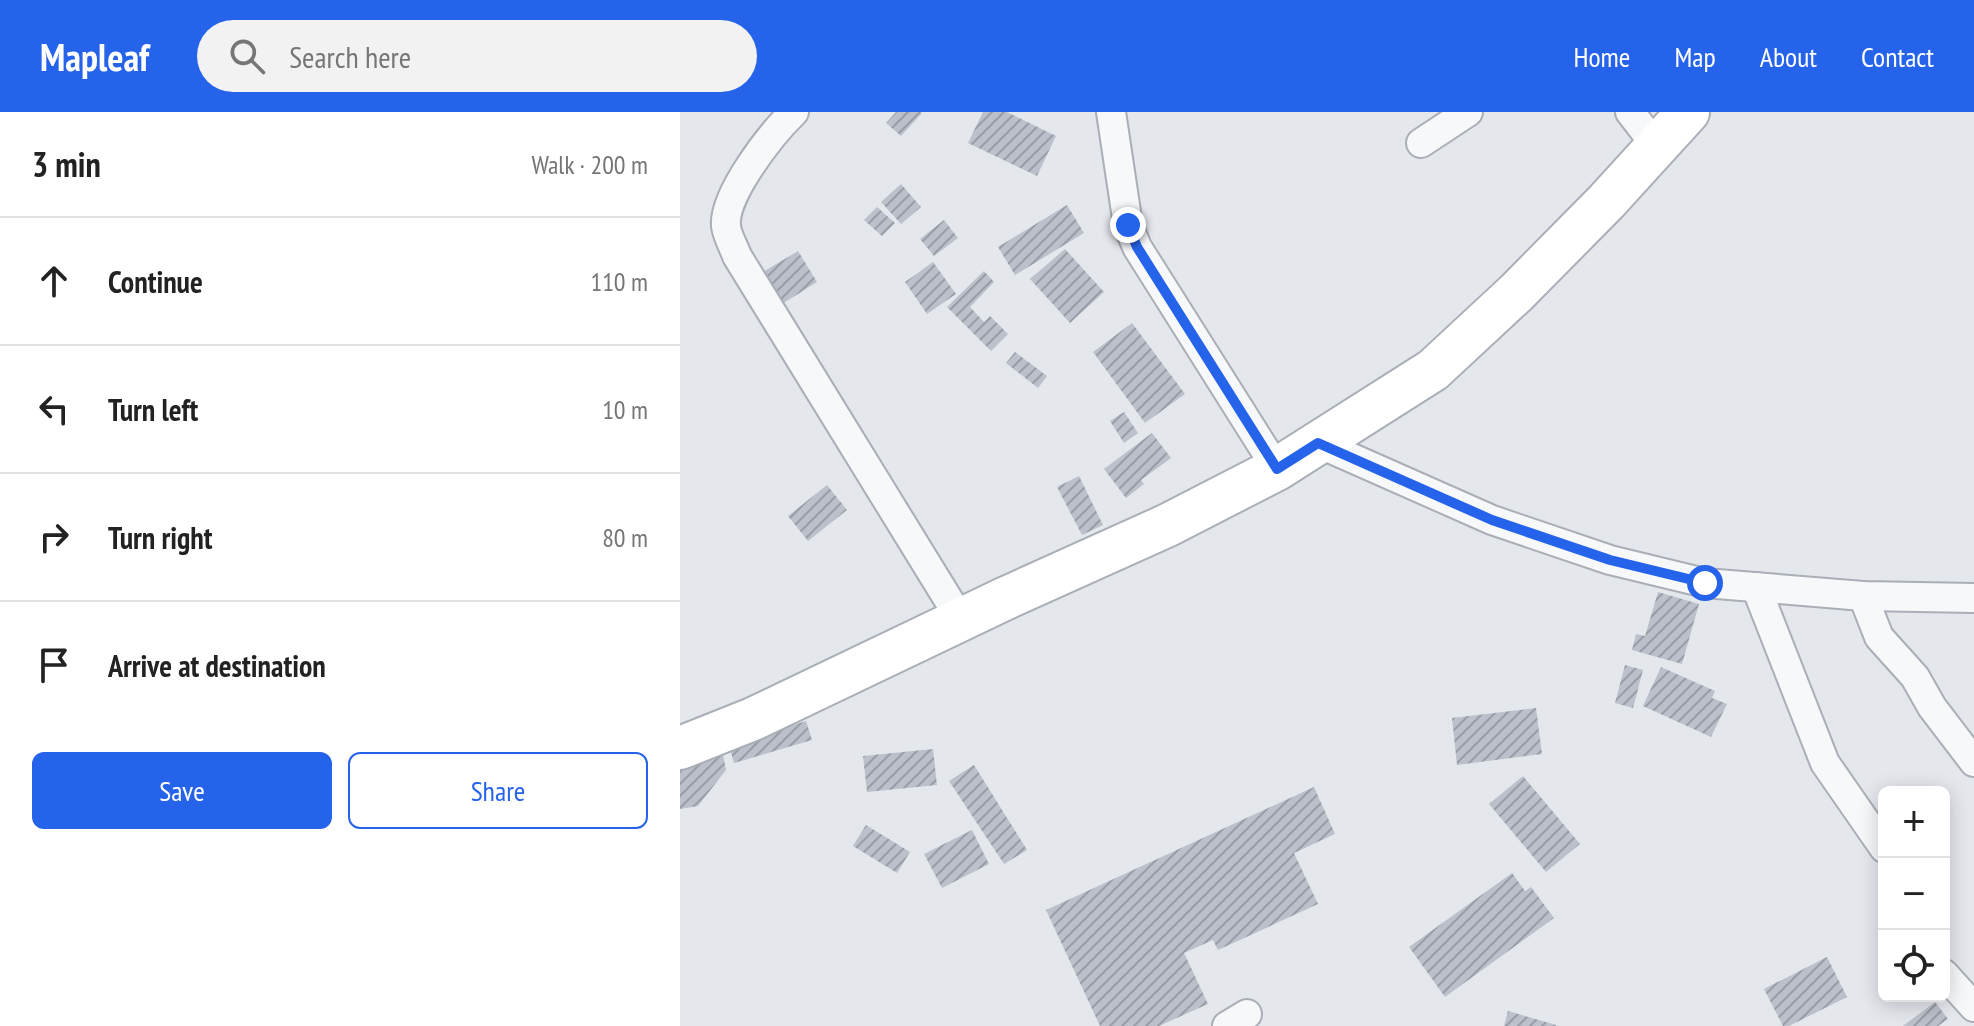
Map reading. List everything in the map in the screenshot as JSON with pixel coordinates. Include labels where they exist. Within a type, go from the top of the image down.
[{"type":"street","points":[[1111,112],[1128,225],[1137,247],[1277,469]]},
{"type":"street","points":[[1421,143],[1468,112]]},
{"type":"street","points":[[1630,112],[1657,147]]},
{"type":"street","points":[[680,748],[753,719],[1168,525],[1277,469],[1433,370],[1516,293],[1688,112]]},
{"type":"street","points":[[777,118],[728,210],[726,227],[737,256],[961,620]]},
{"type":"street","points":[[1318,443],[1492,520],[1610,560],[1705,583],[1863,596],[1974,598]]},
{"type":"street","points":[[1756,587],[1825,763],[1878,839]]},
{"type":"street","points":[[1863,596],[1879,637],[1915,677],[1932,707],[1974,762]]},
{"type":"street","points":[[1950,981],[1974,1007]]},
{"type":"building","points":[[896,112],[922,113],[901,136],[886,123]]},
{"type":"building","points":[[983,112],[1007,112],[1056,136],[1037,176],[968,143]]},
{"type":"building","points":[[901,184],[921,207],[901,224],[881,202]]},
{"type":"building","points":[[1067,205],[1084,233],[1015,275],[998,247]]},
{"type":"building","points":[[877,207],[895,223],[882,236],[864,220]]},
{"type":"building","points":[[944,220],[958,238],[934,256],[920,239]]},
{"type":"building","points":[[1065,249],[1104,292],[1070,323],[1030,279]]},
{"type":"building","points":[[798,251],[817,282],[782,304],[763,272]]},
{"type":"building","points":[[933,262],[956,294],[927,314],[905,282]]},
{"type":"building","points":[[984,271],[994,282],[970,307],[984,322],[990,316],[1008,334],[991,351],[947,307]]},
{"type":"building","points":[[1132,323],[1185,394],[1145,423],[1093,352]]},
{"type":"building","points":[[1015,352],[1047,376],[1038,388],[1006,363]]},
{"type":"building","points":[[1124,412],[1138,433],[1124,443],[1110,421]]},
{"type":"building","points":[[1152,433],[1171,458],[1141,480],[1144,484],[1126,498],[1104,469]]},
{"type":"building","points":[[1079,476],[1103,525],[1082,535],[1057,487]]},
{"type":"building","points":[[827,485],[847,510],[808,541],[788,516]]},
{"type":"building","points":[[1658,592],[1699,604],[1682,664],[1632,650],[1636,634],[1645,636]]},
{"type":"building","points":[[1625,665],[1643,670],[1633,708],[1615,703]]},
{"type":"building","points":[[1661,667],[1715,691],[1712,698],[1727,704],[1711,737],[1643,706]]},
{"type":"building","points":[[1536,708],[1542,754],[1457,765],[1452,718]]},
{"type":"building","points":[[806,721],[812,740],[734,763],[729,745]]},
{"type":"building","points":[[721,744],[726,770],[698,806],[680,809],[680,762]]},
{"type":"building","points":[[933,749],[937,785],[867,792],[863,756]]},
{"type":"building","points":[[974,765],[1027,850],[1004,864],[949,781]]},
{"type":"building","points":[[1523,776],[1580,844],[1546,872],[1489,804]]},
{"type":"building","points":[[1314,787],[1335,834],[1294,853],[1318,904],[1218,950],[1213,940],[1184,953],[1208,1004],[1159,1026],[1100,1026],[1046,910]]},
{"type":"building","points":[[866,825],[910,852],[897,873],[853,846]]},
{"type":"building","points":[[972,830],[989,864],[942,888],[924,854]]},
{"type":"building","points":[[1512,873],[1525,891],[1531,887],[1554,918],[1445,997],[1409,947]]},
{"type":"building","points":[[1827,957],[1847,997],[1789,1026],[1783,1026],[1764,989]]},
{"type":"building","points":[[1935,1002],[1948,1019],[1938,1026],[1903,1026]]},
{"type":"building","points":[[1508,1011],[1556,1025],[1556,1026],[1504,1026]]},
{"type":"route","points":[[1128,225],[1137,247],[1277,469],[1318,443],[1492,520],[1610,560],[1705,583]]}]
